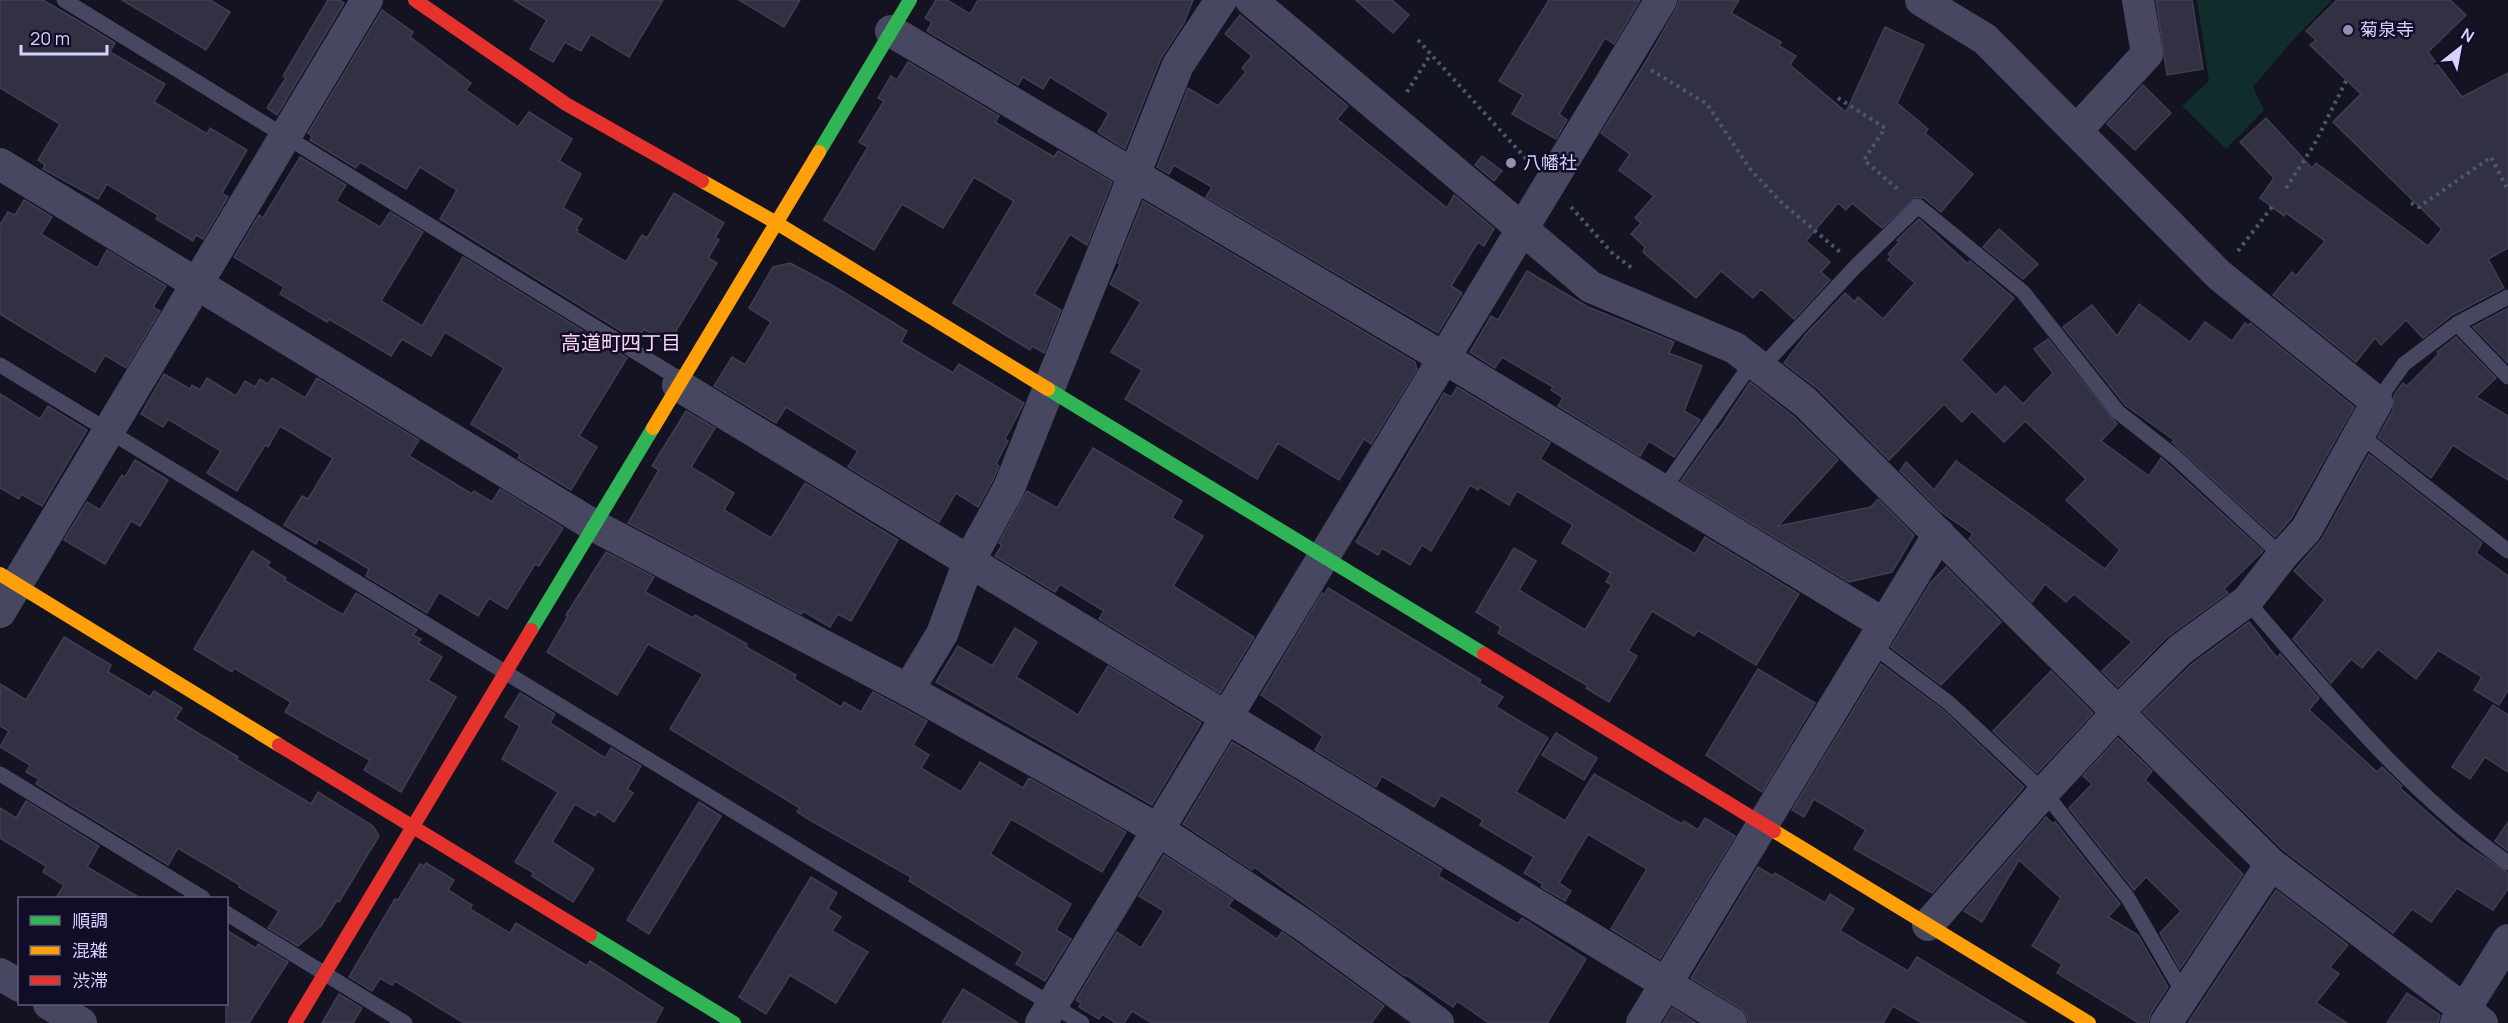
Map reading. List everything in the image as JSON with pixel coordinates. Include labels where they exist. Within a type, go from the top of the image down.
[{"type":"street","points":[[0,612],[8,579],[109,431],[367,0]]},
{"type":"street","points":[[415,0],[566,104],[775,222],[2089,1023]]},
{"type":"street","points":[[295,1023],[910,0]]},
{"type":"street","points":[[908,690],[942,634],[969,561],[1009,488],[1178,65],[1221,0]]},
{"type":"street","points":[[1251,0],[1591,287],[1735,348],[1805,402],[2271,864],[2467,1019],[2508,940]]},
{"type":"street","points":[[1046,1014],[1662,0]]},
{"type":"street","points":[[1921,0],[1985,39],[2219,275],[2377,402],[2306,530],[2282,556],[2247,601],[2180,650],[2118,712],[2044,792],[1928,925]]},
{"type":"street","points":[[2076,131],[2147,54],[2138,0]]},
{"type":"street","points":[[891,31],[1663,490],[1878,634]]},
{"type":"street","points":[[0,164],[593,525],[908,690],[1157,829],[1305,926],[1438,1023]]},
{"type":"street","points":[[680,382],[969,561],[1731,1023]]},
{"type":"street","points":[[1642,1023],[1939,534]]},
{"type":"street","points":[[8,579],[734,1023]]},
{"type":"street","points":[[2166,1023],[2271,864]]},
{"type":"street","points":[[0,974],[18,985]]},
{"type":"street","points":[[51,1005],[81,1023]]},
{"type":"lane","points":[[64,0],[286,135],[680,382]]},
{"type":"lane","points":[[1663,490],[1757,365],[1918,206],[2023,292],[2118,412],[2174,456],[2282,556]]},
{"type":"lane","points":[[2377,402],[2404,364],[2457,324],[2508,297]]},
{"type":"lane","points":[[2457,324],[2508,377]]},
{"type":"lane","points":[[0,365],[505,672],[1046,1014],[1082,1023]]},
{"type":"lane","points":[[2360,435],[2508,550]]},
{"type":"lane","points":[[2247,601],[2363,734],[2427,798],[2478,841],[2508,862]]},
{"type":"lane","points":[[1878,634],[2044,792],[2128,898],[2184,994]]},
{"type":"lane","points":[[0,774],[201,897]]},
{"type":"lane","points":[[228,914],[405,1023]]},
{"type":"path","points":[[1418,40],[1613,254],[1632,268]]},
{"type":"path","points":[[1384,112],[1405,95],[1431,54]]},
{"type":"path","points":[[1627,56],[1707,104],[1750,169],[1780,201],[1856,266]]},
{"type":"path","points":[[2286,188],[2314,145],[2346,81]]},
{"type":"path","points":[[1838,98],[1885,128],[1864,160],[1918,206]]},
{"type":"path","points":[[2411,203],[2420,207],[2491,157],[2508,190]]},
{"type":"path","points":[[2219,275],[2272,207]]},
{"type":"green space","points":[[2197,0],[2332,0],[2292,41],[2253,87],[2264,110],[2226,149],[2182,106],[2209,81]]},
{"type":"building","points":[[0,0],[43,0],[89,27],[115,43],[110,52],[165,84],[154,102],[207,134],[210,128],[247,150],[222,193],[228,197],[203,239],[196,235],[193,241],[156,219],[158,215],[107,184],[98,199],[43,169],[45,165],[38,160],[60,124],[0,88]]},
{"type":"building","points":[[122,0],[210,0],[230,12],[206,50]]},
{"type":"building","points":[[328,0],[339,0],[344,3],[277,115],[267,108],[286,78],[283,76]]},
{"type":"building","points":[[514,0],[663,0],[629,57],[591,34],[581,51],[565,42],[553,62],[530,49],[547,20]]},
{"type":"building","points":[[739,0],[800,0],[784,27]]},
{"type":"building","points":[[936,0],[947,0],[970,14],[978,0],[1193,0],[1184,23],[1161,58],[1125,149],[1098,132],[1109,113],[1050,77],[1043,89],[1023,77],[1018,85],[927,31],[932,22],[925,18]]},
{"type":"building","points":[[1356,0],[1392,0],[1409,15],[1393,33]]},
{"type":"building","points":[[1549,0],[1640,0],[1614,44],[1605,38],[1559,114],[1567,120],[1556,139],[1512,114],[1523,95],[1499,81]]},
{"type":"building","points":[[1679,0],[1739,0],[1731,13],[1781,42],[1779,46],[1796,56],[1790,65],[1846,112],[1885,27],[1924,45],[1897,103],[1928,129],[1925,133],[1973,174],[1941,212],[1924,198],[1916,197],[1882,228],[1852,203],[1846,210],[1838,203],[1806,241],[1830,262],[1821,272],[1830,280],[1794,319],[1761,289],[1753,298],[1721,271],[1696,298],[1643,252],[1645,247],[1631,234],[1641,223],[1635,218],[1654,196],[1619,170],[1630,154],[1601,133],[1645,63]]},
{"type":"building","points":[[2156,0],[2192,0],[2203,69],[2167,75]]},
{"type":"building","points":[[2337,0],[2450,0],[2466,15],[2428,52],[2462,97],[2508,73],[2508,248],[2488,259],[2504,288],[2452,315],[2423,338],[2406,320],[2381,345],[2375,338],[2356,362],[2273,295],[2292,272],[2296,276],[2325,241],[2286,213],[2284,216],[2260,198],[2274,178],[2240,142],[2266,118],[2312,168],[2316,163],[2428,246],[2442,229],[2333,122],[2361,94],[2310,45],[2316,40],[2306,31]]},
{"type":"building","points":[[382,10],[413,32],[410,37],[471,83],[466,90],[518,127],[529,112],[572,139],[559,161],[581,174],[563,208],[582,219],[576,232],[626,262],[642,235],[647,238],[674,193],[724,223],[715,237],[719,240],[708,258],[717,263],[668,344],[644,329],[637,341],[440,219],[457,190],[420,167],[406,189],[360,162],[356,168],[310,140],[312,136],[308,133]]},
{"type":"building","points":[[1240,15],[1348,106],[1337,119],[1447,208],[1454,195],[1494,229],[1484,246],[1478,242],[1451,286],[1462,293],[1438,333],[1206,197],[1212,187],[1174,165],[1169,174],[1157,167],[1188,88],[1218,106],[1246,72],[1242,68],[1252,56],[1225,34]]},
{"type":"building","points":[[908,62],[999,116],[995,122],[1054,157],[1058,151],[1112,182],[1087,245],[1070,234],[1034,294],[1061,310],[1044,353],[1032,346],[1030,350],[953,303],[1014,201],[974,177],[943,228],[902,204],[874,250],[824,220],[868,147],[859,142],[884,101],[878,98],[891,76],[897,80]]},
{"type":"building","points":[[2143,85],[2171,113],[2135,150],[2107,124]]},
{"type":"building","points":[[1482,156],[1502,171],[1494,181],[1475,165]]},
{"type":"building","points":[[300,157],[346,185],[336,201],[380,227],[390,212],[423,232],[381,301],[422,326],[463,257],[627,358],[579,436],[597,447],[571,490],[518,458],[520,455],[517,452],[471,424],[504,368],[445,332],[431,356],[402,339],[391,356],[329,319],[327,322],[280,294],[284,287],[234,257],[259,215],[263,218]]},
{"type":"building","points":[[24,200],[52,217],[41,234],[97,268],[107,250],[166,286],[153,307],[160,311],[126,368],[105,355],[95,372],[0,314],[0,225],[8,212],[15,215]]},
{"type":"building","points":[[1143,201],[1415,362],[1417,369],[1371,444],[1364,439],[1339,480],[1278,443],[1257,479],[1125,399],[1142,370],[1111,352],[1141,302],[1110,284],[1120,265],[1118,263]]},
{"type":"building","points":[[1919,219],[1968,264],[1970,261],[2014,298],[1961,360],[1996,395],[2005,386],[2023,404],[2053,373],[2034,349],[2048,339],[2117,424],[2101,441],[2149,476],[2161,458],[2263,551],[2224,589],[2228,593],[2167,637],[2118,687],[2102,671],[2132,642],[2074,594],[2066,602],[2045,584],[2032,602],[1969,539],[1973,534],[1941,512],[1900,471],[1906,462],[1934,490],[1956,461],[2105,569],[2120,550],[2066,500],[2086,479],[2025,421],[2004,442],[1972,411],[1962,422],[1944,404],[1889,460],[1818,389],[1784,363],[1806,334],[1845,293],[1855,302],[1858,297],[1883,319],[1915,283],[1888,260],[1891,256],[1888,254],[1899,242],[1897,240]]},
{"type":"building","points":[[1999,229],[2038,264],[2023,279],[1983,247]]},
{"type":"building","points":[[790,263],[835,287],[907,331],[901,342],[953,373],[959,364],[1024,403],[1005,439],[1008,441],[996,464],[999,466],[978,507],[956,493],[939,522],[848,467],[858,451],[786,407],[776,423],[714,386],[732,357],[745,365],[771,322],[749,308],[773,267]]},
{"type":"building","points":[[1527,271],[1588,307],[1674,342],[1669,353],[1702,366],[1684,411],[1700,420],[1674,457],[1649,441],[1640,456],[1558,406],[1563,398],[1551,390],[1553,387],[1502,357],[1495,368],[1470,352],[1491,316],[1498,320]]},
{"type":"building","points":[[2139,304],[2190,342],[2205,322],[2232,341],[2245,323],[2248,326],[2250,323],[2354,407],[2291,519],[2275,537],[2172,442],[2174,440],[2125,405],[2063,327],[2092,305],[2117,336]]},
{"type":"building","points":[[2508,308],[2508,363],[2473,327]]},
{"type":"building","points":[[2456,337],[2496,378],[2476,397],[2508,416],[2508,480],[2453,445],[2431,478],[2378,437],[2393,410],[2394,395],[2403,383],[2407,386],[2439,354],[2437,352]]},
{"type":"building","points":[[164,374],[190,389],[192,385],[200,390],[207,378],[236,396],[245,381],[255,387],[260,379],[268,384],[272,378],[305,398],[317,378],[419,440],[409,456],[472,494],[474,491],[492,502],[500,489],[563,528],[539,566],[535,564],[507,609],[489,598],[478,616],[439,592],[427,613],[366,576],[369,569],[319,539],[316,544],[284,525],[302,496],[308,499],[333,458],[280,426],[268,447],[265,445],[237,491],[207,473],[221,451],[168,419],[163,427],[141,414]]},
{"type":"building","points":[[1750,382],[1793,416],[1838,460],[1778,526],[1871,507],[1878,499],[1914,535],[1892,572],[1849,582],[1681,481]]},
{"type":"building","points":[[1457,387],[1550,443],[1540,459],[1640,521],[1695,554],[1705,537],[1799,594],[1756,665],[1698,630],[1694,636],[1652,611],[1628,651],[1637,656],[1609,702],[1586,688],[1588,686],[1498,633],[1501,627],[1476,612],[1514,548],[1536,561],[1519,590],[1585,630],[1612,585],[1606,582],[1611,573],[1562,543],[1573,525],[1517,491],[1509,505],[1480,487],[1478,490],[1470,485],[1431,551],[1422,545],[1410,565],[1382,548],[1378,555],[1356,542],[1444,393],[1451,397]]},
{"type":"building","points":[[0,394],[40,419],[48,406],[87,430],[42,506],[21,494],[19,499],[0,488]]},
{"type":"building","points":[[686,411],[715,428],[691,467],[734,493],[724,510],[771,538],[805,483],[898,540],[851,621],[838,614],[830,627],[803,611],[801,614],[628,523],[659,470],[652,466]]},
{"type":"building","points":[[1093,448],[1182,501],[1172,518],[1203,536],[1173,586],[1254,637],[1220,693],[1099,619],[1104,611],[1060,584],[1055,592],[995,556],[1002,545],[999,543],[1027,491],[1057,508]]},
{"type":"building","points":[[2369,454],[2482,543],[2476,553],[2508,576],[2508,690],[2499,705],[2474,690],[2482,677],[2438,650],[2416,679],[2378,649],[2362,668],[2351,659],[2331,683],[2293,639],[2325,600],[2294,571],[2322,539]]},
{"type":"building","points":[[135,460],[168,480],[140,526],[131,521],[105,564],[64,540],[87,502],[100,510],[122,475],[125,477]]},
{"type":"building","points":[[252,551],[270,562],[267,566],[286,578],[284,580],[343,615],[356,593],[417,630],[413,635],[421,639],[418,643],[442,657],[428,680],[456,697],[401,792],[364,770],[370,760],[285,712],[291,702],[234,668],[232,672],[194,649]]},
{"type":"building","points":[[606,552],[654,577],[645,592],[693,618],[695,615],[747,644],[746,647],[796,675],[794,679],[841,707],[844,702],[861,712],[873,692],[927,721],[913,745],[929,755],[921,768],[961,792],[980,762],[1023,788],[1029,778],[1126,832],[1102,872],[1011,819],[990,854],[1071,904],[1056,930],[1071,939],[1045,981],[1016,964],[1023,952],[909,881],[911,877],[810,820],[797,812],[800,808],[670,729],[703,674],[648,644],[617,695],[547,652],[568,616],[566,615]]},
{"type":"building","points":[[1946,567],[2001,622],[1941,685],[1891,647],[1931,582]]},
{"type":"building","points":[[1328,588],[1481,680],[1479,683],[1503,697],[1496,707],[1548,738],[1516,792],[1565,821],[1594,774],[1682,824],[1684,821],[1698,830],[1705,818],[1735,836],[1660,959],[1611,929],[1647,869],[1588,834],[1559,883],[1571,891],[1565,901],[1541,887],[1543,884],[1524,873],[1534,857],[1480,825],[1483,820],[1441,795],[1434,807],[1382,776],[1376,787],[1315,750],[1323,736],[1261,695],[1322,593],[1324,595]]},
{"type":"building","points":[[2249,622],[2277,658],[2280,654],[2319,698],[2309,710],[2377,772],[2382,767],[2402,786],[2400,788],[2460,841],[2508,873],[2508,889],[2493,910],[2457,888],[2431,922],[2412,909],[2393,933],[2283,850],[2143,712],[2192,664]]},
{"type":"building","points":[[1015,628],[1037,642],[1016,677],[1078,715],[1108,666],[1201,723],[1152,805],[936,682],[958,646],[992,666]]},
{"type":"building","points":[[64,637],[111,665],[108,672],[150,697],[154,691],[182,708],[175,719],[238,757],[236,759],[311,804],[318,792],[373,826],[379,836],[339,902],[337,900],[321,926],[298,946],[268,928],[279,911],[178,848],[168,865],[36,784],[39,779],[26,772],[30,765],[0,747],[9,731],[0,726],[0,684],[26,700]]},
{"type":"building","points":[[1881,664],[1943,710],[2024,787],[1932,893],[1854,849],[1866,830],[1814,799],[1804,817],[1792,810]]},
{"type":"building","points":[[1758,669],[1815,703],[1762,792],[1706,755]]},
{"type":"building","points":[[2051,671],[2093,713],[2037,773],[1993,731]]},
{"type":"building","points":[[520,693],[555,714],[550,723],[605,758],[611,748],[641,766],[627,789],[633,793],[614,822],[598,811],[595,816],[575,804],[552,842],[594,869],[573,902],[532,876],[534,873],[515,862],[558,792],[502,759],[520,726],[505,717]]},
{"type":"building","points":[[2493,705],[2508,715],[2508,772],[2485,757],[2470,779],[2452,767]]},
{"type":"building","points":[[1556,733],[1597,758],[1584,780],[1542,755]]},
{"type":"building","points":[[2118,738],[2152,771],[2145,780],[2243,874],[2180,969],[2160,933],[2181,911],[2146,877],[2134,890],[2069,808],[2092,784],[2083,776]]},
{"type":"building","points":[[1232,742],[1442,869],[1438,876],[1518,924],[1522,918],[1586,959],[1547,1023],[1489,1023],[1457,1001],[1453,1007],[1405,976],[1254,867],[1252,870],[1183,824]]},
{"type":"building","points":[[26,801],[99,846],[87,867],[138,897],[57,897],[64,885],[43,872],[46,866],[0,838],[0,808],[16,818]]},
{"type":"building","points":[[699,802],[721,816],[649,934],[627,920]]},
{"type":"building","points":[[2046,817],[2053,824],[2055,822],[2120,904],[2108,917],[2138,935],[2168,987],[2151,1013],[2148,1023],[2139,1023],[2057,973],[2062,964],[2032,946],[2061,898],[2019,860],[1982,922],[1964,911]]},
{"type":"building","points":[[2508,822],[2508,851],[2495,841]]},
{"type":"building","points":[[1164,855],[1233,900],[1228,906],[1277,939],[1282,932],[1384,1006],[1371,1023],[1152,1023],[1132,1011],[1124,1023],[1116,1023],[1102,1014],[1099,1019],[1079,1007],[1081,1003],[1076,1000],[1117,932],[1141,948],[1164,911],[1139,896]]},
{"type":"building","points":[[426,863],[454,880],[448,890],[472,905],[470,909],[510,933],[516,923],[587,966],[590,961],[663,1008],[655,1023],[464,1023],[395,981],[392,985],[380,978],[372,991],[349,977],[395,899],[398,900],[420,864],[424,866]]},
{"type":"building","points":[[1758,867],[1773,876],[1775,873],[1825,903],[1830,894],[1854,909],[1840,931],[1908,971],[1917,957],[2026,1023],[1922,1023],[1893,1006],[1883,1023],[1749,1023],[1746,1014],[1740,1008],[1691,978]]},
{"type":"building","points":[[811,877],[837,893],[828,909],[841,917],[832,931],[868,952],[836,1003],[790,975],[766,1014],[739,997]]},
{"type":"building","points":[[2276,890],[2348,945],[2330,967],[2339,974],[2316,1003],[2347,1023],[2188,1023]]},
{"type":"building","points":[[228,931],[256,948],[258,944],[288,962],[249,1023],[226,1023]]},
{"type":"building","points":[[963,989],[1018,1023],[942,1023]]},
{"type":"building","points":[[2407,993],[2440,1015],[2438,1023],[2387,1023]]},
{"type":"building","points":[[339,994],[362,1008],[353,1023],[322,1023]]},
{"type":"building","points":[[1672,1008],[1696,1023],[1663,1023]]},
{"type":"traffic: fast","points":[[819,152],[910,0]]},
{"type":"traffic: fast","points":[[1048,389],[1484,654]]},
{"type":"traffic: fast","points":[[531,630],[653,428]]},
{"type":"traffic: fast","points":[[590,935],[734,1023]]},
{"type":"traffic: slow","points":[[653,428],[819,152]]},
{"type":"traffic: slow","points":[[702,181],[775,222],[1048,389]]},
{"type":"traffic: slow","points":[[0,574],[279,745]]},
{"type":"traffic: slow","points":[[1774,831],[2089,1023]]},
{"type":"traffic: jam","points":[[415,0],[566,104],[702,181]]},
{"type":"traffic: jam","points":[[295,1023],[531,630]]},
{"type":"traffic: jam","points":[[1484,654],[1774,831]]},
{"type":"traffic: jam","points":[[279,745],[590,935]]},
{"type":"place","name":"菊泉寺","points":[[2348,30]]},
{"type":"place","name":"八幡社","points":[[1511,163]]},
{"type":"district","name":"高道町四丁目","points":[[621,343]]}]
